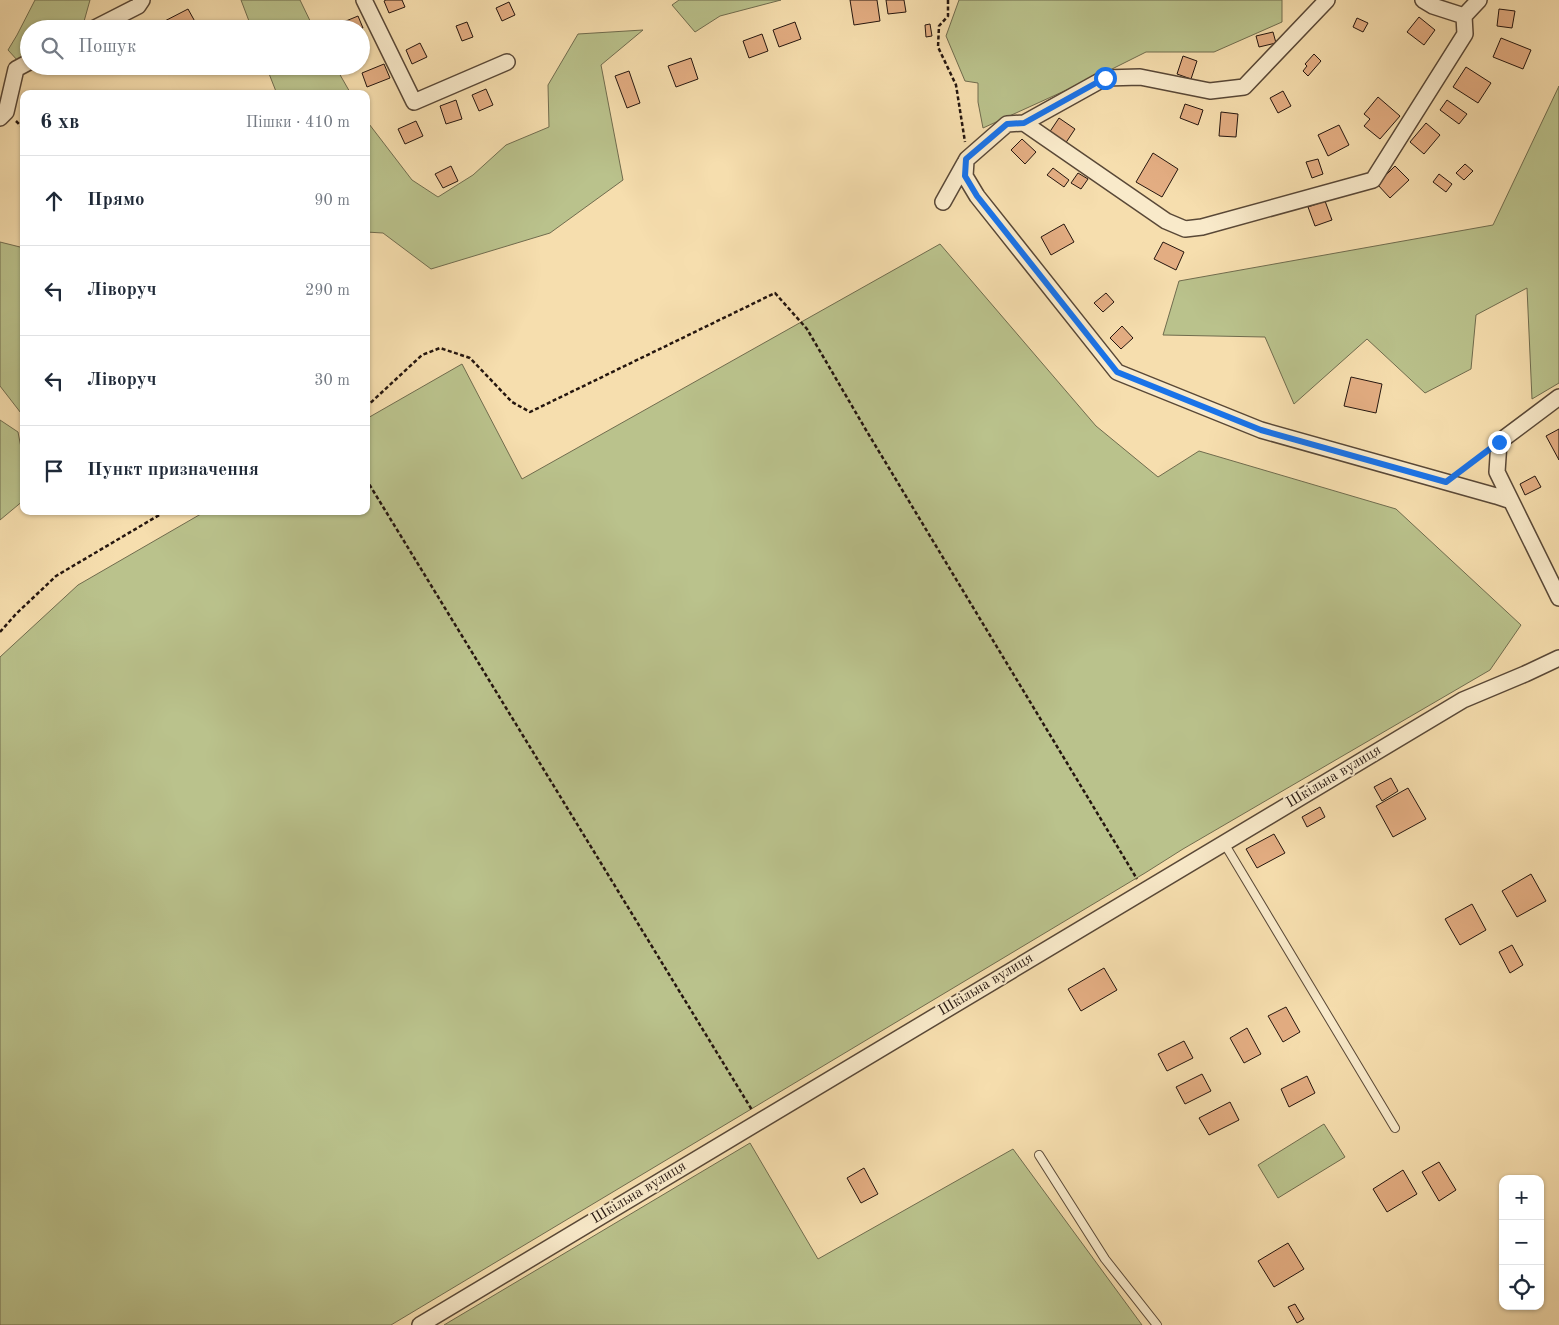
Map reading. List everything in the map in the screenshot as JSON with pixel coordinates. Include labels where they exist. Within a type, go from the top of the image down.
[{"type":"street","points":[[364,0],[414,102],[507,62]]},
{"type":"street","points":[[944,202],[966,159],[1007,124],[1024,123],[1105,78],[1140,77],[1210,91],[1244,86],[1327,0]]},
{"type":"street","points":[[1423,0],[1433,6],[1464,16]]},
{"type":"street","points":[[1024,123],[1166,222],[1185,229],[1202,227],[1373,180],[1465,34],[1464,16],[1480,0]]},
{"type":"street","points":[[109,20],[140,3]]},
{"type":"street","points":[[0,118],[6,112],[16,69],[20,67]]},
{"type":"street","points":[[966,159],[965,176],[977,196],[1117,372],[1261,430],[1511,501]]},
{"type":"street","points":[[1559,397],[1499,442],[1497,472],[1559,598]]},
{"type":"street","name":"Шкільна вулиця","points":[[420,1325],[1463,700],[1559,658]]},
{"type":"lane","points":[[1224,843],[1395,1128]]},
{"type":"lane","points":[[1038,1155],[1105,1259],[1156,1325]]},
{"type":"path","points":[[948,0],[948,16],[939,26],[938,47],[956,85],[966,159]]},
{"type":"path","points":[[370,403],[422,355],[440,348],[470,358],[512,402],[530,412],[774,294],[807,329],[1144,890]]},
{"type":"path","points":[[1446,482],[1499,442]]},
{"type":"path","points":[[370,486],[759,1122]]},
{"type":"path","points":[[0,632],[56,576],[159,515]]},
{"type":"green space","points":[[35,0],[90,0],[84,20],[25,20]]},
{"type":"green space","points":[[241,0],[300,0],[310,20],[249,20]]},
{"type":"green space","points":[[679,0],[781,0],[720,16],[695,32],[672,5]]},
{"type":"green space","points":[[959,0],[1282,0],[1282,22],[1214,52],[1146,52],[983,128],[978,102],[978,83],[965,81],[946,36]]},
{"type":"green space","points":[[20,29],[20,60],[18,61],[8,50]]},
{"type":"green space","points":[[643,30],[601,65],[623,180],[550,233],[431,269],[383,233],[370,232],[370,125],[412,180],[438,197],[473,175],[506,145],[549,127],[548,85],[578,34]]},
{"type":"green space","points":[[270,75],[340,75],[349,90],[275,90]]},
{"type":"green space","points":[[1559,86],[1559,383],[1532,399],[1527,288],[1476,315],[1471,369],[1425,393],[1367,339],[1294,404],[1265,337],[1163,335],[1179,281],[1493,225]]},
{"type":"green space","points":[[0,242],[20,247],[20,412],[0,386]]},
{"type":"green space","points":[[940,244],[1096,426],[1158,477],[1199,451],[1396,509],[1521,625],[1490,670],[1183,849],[391,1325],[0,1325],[0,657],[78,585],[199,515],[370,515],[370,417],[462,364],[522,479]]},
{"type":"green space","points":[[0,420],[18,432],[20,442],[20,503],[0,520]]},
{"type":"green space","points":[[1324,1124],[1345,1157],[1278,1198],[1258,1165]]},
{"type":"green space","points":[[750,1143],[818,1259],[1013,1149],[1142,1325],[444,1325]]},
{"type":"building","points":[[402,0],[405,7],[389,13],[384,1]]},
{"type":"building","points":[[850,0],[877,0],[880,21],[854,25]]},
{"type":"building","points":[[886,0],[904,0],[906,12],[888,14]]},
{"type":"building","points":[[509,2],[515,15],[502,21],[496,8]]},
{"type":"building","points":[[188,9],[194,20],[167,20]]},
{"type":"building","points":[[1499,9],[1515,11],[1512,28],[1497,26]]},
{"type":"building","points":[[358,16],[360,20],[348,20]]},
{"type":"building","points":[[1419,17],[1435,30],[1424,45],[1407,32]]},
{"type":"building","points":[[1357,18],[1368,23],[1363,32],[1353,27]]},
{"type":"building","points":[[467,22],[473,37],[462,41],[456,26]]},
{"type":"building","points":[[795,22],[801,39],[779,47],[773,30]]},
{"type":"building","points":[[930,24],[932,36],[926,37],[925,25]]},
{"type":"building","points":[[1273,32],[1276,43],[1259,47],[1256,36]]},
{"type":"building","points":[[762,34],[768,51],[749,58],[743,41]]},
{"type":"building","points":[[1501,38],[1531,50],[1523,69],[1493,57]]},
{"type":"building","points":[[420,43],[427,57],[412,64],[406,50]]},
{"type":"building","points":[[1314,54],[1321,61],[1308,76],[1303,71],[1307,66],[1305,64]]},
{"type":"building","points":[[1183,56],[1197,61],[1191,79],[1177,74]]},
{"type":"building","points":[[691,58],[698,79],[676,87],[668,66]]},
{"type":"building","points":[[384,64],[390,78],[367,87],[363,75],[370,75],[370,70]]},
{"type":"building","points":[[1466,67],[1491,83],[1478,103],[1453,87]]},
{"type":"building","points":[[629,71],[640,103],[627,108],[615,76]]},
{"type":"building","points":[[486,89],[493,105],[479,111],[472,95]]},
{"type":"building","points":[[1283,91],[1291,106],[1278,113],[1270,98]]},
{"type":"building","points":[[1378,97],[1400,116],[1380,139],[1364,126],[1370,119],[1364,114]]},
{"type":"building","points":[[456,100],[462,119],[446,124],[440,106]]},
{"type":"building","points":[[1447,100],[1467,114],[1459,124],[1440,110]]},
{"type":"building","points":[[1185,104],[1203,110],[1198,125],[1180,118]]},
{"type":"building","points":[[1221,112],[1238,114],[1236,137],[1219,136]]},
{"type":"building","points":[[1059,118],[1075,129],[1065,144],[1049,133]]},
{"type":"building","points":[[416,121],[423,136],[405,144],[398,129]]},
{"type":"building","points":[[1426,123],[1440,135],[1424,154],[1410,142]]},
{"type":"building","points":[[1339,125],[1349,145],[1328,156],[1318,135]]},
{"type":"building","points":[[1022,139],[1036,152],[1025,164],[1011,150]]},
{"type":"building","points":[[1153,153],[1178,169],[1162,197],[1136,182]]},
{"type":"building","points":[[1318,159],[1323,174],[1312,178],[1306,162]]},
{"type":"building","points":[[1465,164],[1473,171],[1464,180],[1456,173]]},
{"type":"building","points":[[451,166],[458,181],[443,188],[435,174]]},
{"type":"building","points":[[1395,166],[1409,180],[1390,198],[1377,184]]},
{"type":"building","points":[[1053,168],[1069,180],[1064,187],[1047,175]]},
{"type":"building","points":[[1078,173],[1088,179],[1081,189],[1071,183]]},
{"type":"building","points":[[1439,174],[1452,184],[1446,192],[1433,182]]},
{"type":"building","points":[[1325,201],[1332,220],[1315,226],[1308,207]]},
{"type":"building","points":[[1064,224],[1074,242],[1051,255],[1041,237]]},
{"type":"building","points":[[1163,242],[1184,252],[1176,270],[1154,259]]},
{"type":"building","points":[[1106,293],[1114,302],[1103,312],[1094,303]]},
{"type":"building","points":[[1122,326],[1133,338],[1121,349],[1110,338]]},
{"type":"building","points":[[1351,377],[1382,384],[1376,413],[1344,406]]},
{"type":"building","points":[[1559,429],[1559,460],[1546,436]]},
{"type":"building","points":[[1535,476],[1541,487],[1525,495],[1520,484]]},
{"type":"building","points":[[1391,778],[1398,791],[1382,801],[1374,787]]},
{"type":"building","points":[[1408,788],[1426,819],[1393,837],[1376,806]]},
{"type":"building","points":[[1320,807],[1325,817],[1307,827],[1302,817]]},
{"type":"building","points":[[1274,834],[1285,853],[1257,868],[1246,849]]},
{"type":"building","points":[[1531,874],[1546,901],[1517,917],[1502,891]]},
{"type":"building","points":[[1472,904],[1486,930],[1460,945],[1445,919]]},
{"type":"building","points":[[1512,945],[1523,965],[1510,973],[1499,952]]},
{"type":"building","points":[[1104,968],[1117,990],[1081,1011],[1068,989]]},
{"type":"building","points":[[1286,1007],[1300,1032],[1283,1042],[1268,1016]]},
{"type":"building","points":[[1247,1028],[1261,1054],[1244,1063],[1230,1038]]},
{"type":"building","points":[[1184,1041],[1193,1058],[1167,1071],[1158,1054]]},
{"type":"building","points":[[1202,1074],[1211,1091],[1185,1104],[1176,1087]]},
{"type":"building","points":[[1307,1076],[1315,1093],[1289,1107],[1281,1089]]},
{"type":"building","points":[[1230,1102],[1239,1120],[1209,1135],[1199,1118]]},
{"type":"building","points":[[1439,1162],[1456,1190],[1439,1201],[1422,1172]]},
{"type":"building","points":[[864,1168],[878,1194],[861,1203],[847,1178]]},
{"type":"building","points":[[1403,1170],[1417,1194],[1387,1212],[1373,1189]]},
{"type":"building","points":[[1288,1243],[1304,1269],[1274,1287],[1258,1261]]},
{"type":"building","points":[[1295,1304],[1304,1319],[1297,1323],[1288,1307]]},
{"type":"route","points":[[1105,78],[1024,123],[1007,124],[966,159],[965,176],[977,196],[1117,372],[1261,430],[1446,482],[1499,442]]}]
